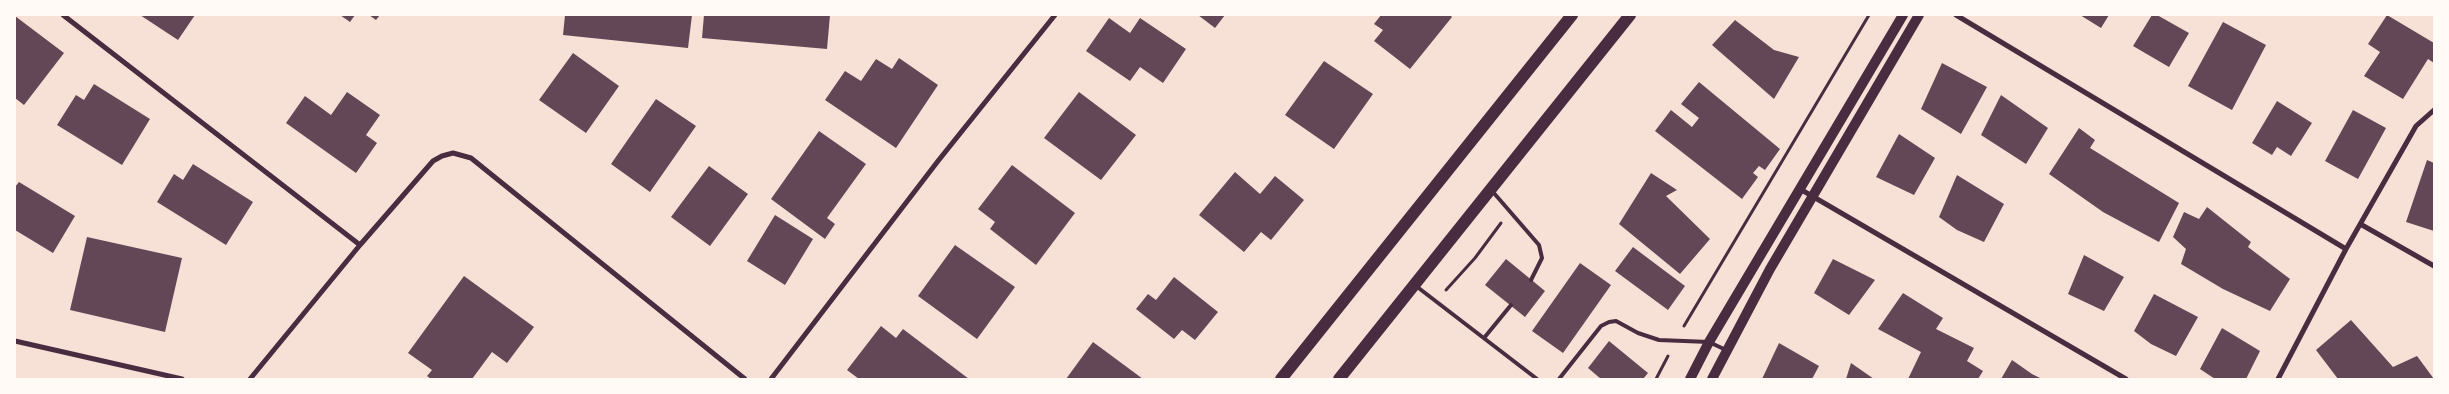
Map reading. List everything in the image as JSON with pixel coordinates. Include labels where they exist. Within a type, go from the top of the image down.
[{"type":"main road","points":[[1281,379],[1572,15]]},
{"type":"main road","points":[[1339,379],[1630,15]]},
{"type":"main road","points":[[1690,379],[1709,342],[1903,15]]},
{"type":"main road","points":[[1712,379],[1770,269],[1919,15]]},
{"type":"street","points":[[63,15],[360,245]]},
{"type":"street","points":[[771,379],[938,161],[1055,15]]},
{"type":"street","points":[[1956,15],[2346,249]]},
{"type":"street","points":[[2278,379],[2346,249],[2362,225],[2416,126],[2434,110]]},
{"type":"street","points":[[250,379],[360,245],[433,161],[453,153],[471,158],[745,379]]},
{"type":"street","points":[[1799,189],[1812,199],[2126,379]]},
{"type":"street","points":[[2362,225],[2434,266]]},
{"type":"street","points":[[15,341],[182,379]]},
{"type":"lane","points":[[1491,189],[1539,245],[1542,258],[1531,280]]},
{"type":"lane","points":[[1414,285],[1537,379]]},
{"type":"lane","points":[[1484,338],[1511,305]]},
{"type":"lane","points":[[1559,379],[1601,326],[1609,322],[1616,321],[1649,337],[1709,342],[1726,350]]},
{"type":"path","points":[[1656,379],[1700,297],[1869,15]]},
{"type":"path","points":[[1436,301],[1475,258],[1510,211]]},
{"type":"building","points":[[140,15],[195,15],[178,40]]},
{"type":"building","points":[[340,15],[355,15],[350,22]]},
{"type":"building","points":[[369,15],[380,15],[376,20]]},
{"type":"building","points":[[565,15],[692,15],[688,48],[563,35]]},
{"type":"building","points":[[704,15],[830,15],[827,49],[702,38]]},
{"type":"building","points":[[1198,15],[1225,15],[1215,28]]},
{"type":"building","points":[[1381,15],[1450,15],[1452,17],[1410,69],[1374,41],[1383,30],[1374,24]]},
{"type":"building","points":[[2080,15],[2109,15],[2101,28]]},
{"type":"building","points":[[2152,15],[2157,15],[2189,33],[2169,67],[2133,46]]},
{"type":"building","points":[[2387,15],[2434,43],[2434,63],[2428,59],[2403,99],[2364,76],[2380,52],[2368,44]]},
{"type":"building","points":[[15,16],[64,53],[24,105],[15,98]]},
{"type":"building","points":[[1109,18],[1130,33],[1140,18],[1186,49],[1163,83],[1140,67],[1130,81],[1086,51]]},
{"type":"building","points":[[1735,20],[1774,50],[1799,57],[1774,99],[1712,45]]},
{"type":"building","points":[[2223,22],[2266,45],[2232,110],[2188,86]]},
{"type":"building","points":[[573,53],[619,86],[586,133],[539,100]]},
{"type":"building","points":[[899,58],[938,85],[896,148],[825,100],[845,71],[861,81],[876,59],[892,69]]},
{"type":"building","points":[[1324,61],[1373,94],[1334,149],[1285,115]]},
{"type":"building","points":[[1942,63],[1987,87],[1961,134],[1921,109]]},
{"type":"building","points":[[1699,82],[1780,149],[1765,170],[1759,166],[1753,173],[1758,177],[1742,199],[1655,131],[1671,110],[1692,127],[1699,118],[1681,104]]},
{"type":"building","points":[[94,84],[150,119],[122,165],[57,125],[76,95],[84,100]]},
{"type":"building","points":[[347,92],[380,115],[366,135],[377,143],[356,173],[286,123],[305,96],[331,115]]},
{"type":"building","points":[[1079,92],[1136,135],[1101,180],[1044,138]]},
{"type":"building","points":[[2001,95],[2048,128],[2026,164],[1981,135]]},
{"type":"building","points":[[656,99],[696,126],[650,192],[611,164]]},
{"type":"building","points":[[2277,101],[2312,123],[2291,156],[2277,147],[2272,155],[2252,143]]},
{"type":"building","points":[[2353,110],[2386,128],[2358,179],[2325,161]]},
{"type":"building","points":[[2079,128],[2095,140],[2090,148],[2179,203],[2159,242],[2103,212],[2049,174]]},
{"type":"building","points":[[819,131],[866,164],[827,218],[835,224],[825,239],[771,199]]},
{"type":"building","points":[[1899,134],[1935,158],[1914,195],[1876,177]]},
{"type":"building","points":[[2427,160],[2434,163],[2434,231],[2406,222]]},
{"type":"building","points":[[193,164],[253,202],[226,245],[157,202],[174,174],[183,180]]},
{"type":"building","points":[[1012,165],[1075,213],[1036,265],[990,229],[995,222],[978,209]]},
{"type":"building","points":[[709,166],[748,194],[710,246],[671,217]]},
{"type":"building","points":[[1235,172],[1260,194],[1275,176],[1304,200],[1271,240],[1261,232],[1244,252],[1199,215]]},
{"type":"building","points":[[1651,173],[1677,190],[1666,196],[1710,239],[1680,274],[1619,224]]},
{"type":"building","points":[[1957,175],[2004,204],[1984,242],[1957,230],[1939,217]]},
{"type":"building","points":[[19,182],[75,216],[53,253],[15,230],[15,187]]},
{"type":"building","points":[[2207,207],[2251,242],[2248,247],[2290,279],[2270,311],[2223,289],[2181,264],[2186,249],[2173,237],[2184,212],[2199,219]]},
{"type":"building","points":[[775,215],[813,239],[785,285],[747,261]]},
{"type":"building","points":[[87,237],[182,258],[165,332],[70,310]]},
{"type":"building","points":[[955,245],[1015,287],[977,339],[918,296]]},
{"type":"building","points":[[1633,247],[1685,286],[1668,310],[1615,271]]},
{"type":"building","points":[[2084,255],[2124,277],[2104,311],[2068,294]]},
{"type":"building","points":[[1506,259],[1545,291],[1525,317],[1485,285]]},
{"type":"building","points":[[1833,259],[1875,280],[1849,315],[1814,293]]},
{"type":"building","points":[[1580,263],[1611,285],[1563,353],[1532,331]]},
{"type":"building","points":[[464,276],[534,327],[507,363],[492,352],[472,379],[431,379],[427,376],[432,370],[408,353]]},
{"type":"building","points":[[1174,277],[1218,312],[1195,340],[1182,330],[1174,339],[1136,309],[1148,294],[1156,300]]},
{"type":"building","points":[[1903,293],[1943,318],[1936,329],[1974,348],[1967,361],[1983,371],[1978,379],[1908,379],[1921,352],[1878,329]]},
{"type":"building","points":[[2154,294],[2198,317],[2176,356],[2151,344],[2134,331]]},
{"type":"building","points":[[2351,320],[2393,367],[2417,356],[2434,379],[2338,379],[2316,350]]},
{"type":"building","points":[[881,326],[896,338],[903,329],[969,379],[859,379],[847,370]]},
{"type":"building","points":[[2222,328],[2260,351],[2246,379],[2215,379],[2200,369]]},
{"type":"building","points":[[1609,341],[1648,373],[1643,379],[1601,379],[1588,368]]},
{"type":"building","points":[[1093,342],[1143,379],[1066,379]]},
{"type":"building","points":[[1779,343],[1819,366],[1812,379],[1762,379]]},
{"type":"building","points":[[2012,360],[2032,374],[2042,379],[2001,379]]},
{"type":"building","points":[[1851,363],[1874,379],[1846,379]]}]
